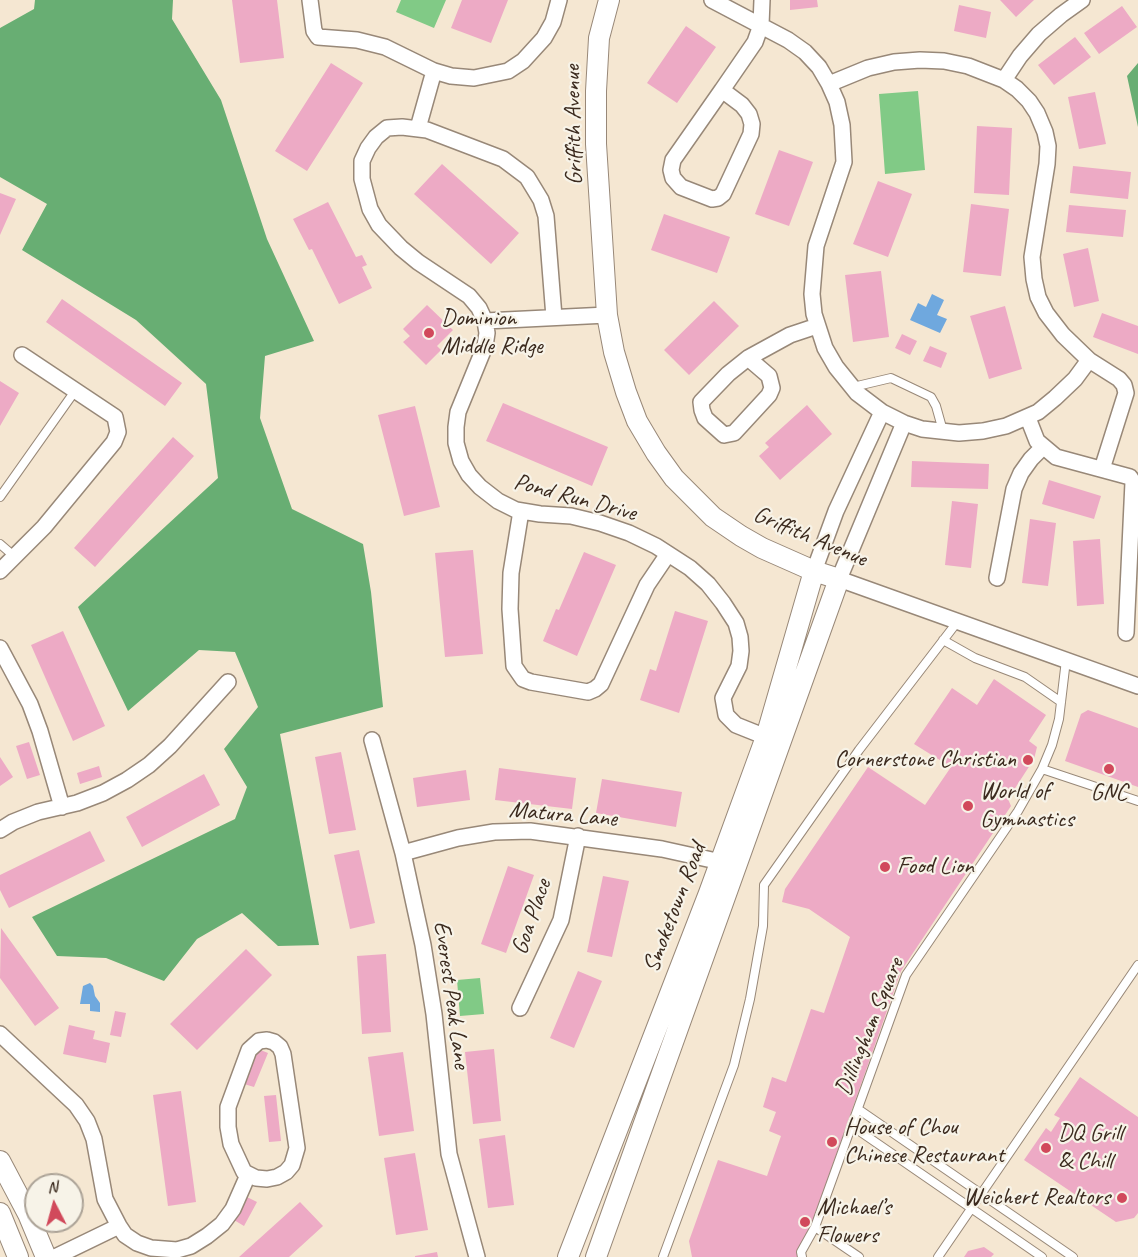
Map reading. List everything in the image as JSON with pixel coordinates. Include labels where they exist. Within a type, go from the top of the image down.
[{"type":"street","points":[[310,0],[314,31],[318,37],[357,40],[385,47],[434,71],[451,76],[474,78],[508,71],[523,61],[544,38],[553,22],[559,0]]},
{"type":"street","name":"Griffith Avenue","points":[[609,0],[599,38],[596,91],[596,144],[608,315],[614,352],[626,392],[638,421],[656,453],[674,478],[713,517],[741,536],[814,571],[1138,686]]},
{"type":"street","points":[[712,0],[788,39],[805,52],[830,84],[837,102],[842,124],[844,162],[816,246],[812,294],[817,326],[825,348],[836,367],[853,387],[882,412],[904,423],[943,432],[983,431],[1028,418],[1055,398],[1075,379],[1089,360]]},
{"type":"street","points":[[722,90],[742,105],[749,114],[752,124],[751,134],[723,194],[712,199],[681,187],[673,178],[671,170],[673,160],[755,42],[761,25],[762,0]]},
{"type":"street","points":[[1004,80],[1039,34],[1082,0]]},
{"type":"street","points":[[830,84],[868,68],[894,62],[944,61],[968,66],[1004,80],[1017,89],[1037,113],[1048,146],[1032,257],[1038,297],[1046,313],[1063,335],[1089,360],[1119,379],[1126,393],[1102,469]]},
{"type":"street","points":[[418,128],[434,71]]},
{"type":"street","points":[[554,317],[546,216],[535,188],[517,168],[504,159],[418,128],[387,128],[376,137],[362,161],[362,178],[368,201],[379,225],[418,262],[469,296],[479,308],[485,321],[608,315]]},
{"type":"street","name":"Pond Run Drive","points":[[485,321],[487,333],[485,346],[458,412],[456,427],[456,443],[461,461],[469,475],[498,501],[521,511],[571,516],[600,523],[629,533],[690,568],[708,584],[723,603],[736,623],[740,637],[739,666],[726,689],[723,698],[724,708],[732,722],[766,737]]},
{"type":"street","points":[[748,358],[770,376],[772,388],[770,395],[734,434],[724,435],[705,417],[702,402],[728,374],[748,358],[790,335],[817,326]]},
{"type":"street","points":[[0,571],[44,527],[114,442],[118,432],[115,417],[22,355]]},
{"type":"street","points":[[814,571],[836,511],[882,412]]},
{"type":"street","points":[[1028,418],[1037,441],[1056,457],[1130,477],[1133,482],[1126,633]]},
{"type":"street","points":[[839,579],[904,423]]},
{"type":"street","points":[[997,578],[1014,489],[1021,473],[1043,447]]},
{"type":"street","points":[[521,511],[510,573],[510,609],[514,666],[523,679],[531,682],[588,692],[601,684],[647,585],[668,554]]},
{"type":"street","name":"Smoketown Road","points":[[568,1257],[721,862],[766,737],[814,571]]},
{"type":"street","name":"Smoketown Road","points":[[596,1257],[681,1014],[839,579]]},
{"type":"street","points":[[0,648],[30,704],[62,807]]},
{"type":"street","points":[[0,830],[38,813],[103,794],[127,780],[149,765],[170,746],[228,682]]},
{"type":"street","name":"Everest Peak Lane","points":[[372,740],[403,853],[423,945],[434,1014],[449,1154],[477,1257]]},
{"type":"street","name":"Matura Lane","points":[[403,853],[458,838],[494,832],[530,831],[662,849],[721,862]]},
{"type":"street","name":"Goa Place","points":[[520,1008],[561,920],[578,836]]},
{"type":"street","points":[[0,1034],[76,1104],[87,1121],[94,1139],[105,1199],[118,1226],[131,1239],[151,1248],[165,1250],[191,1246],[222,1224],[233,1209],[248,1175]]},
{"type":"street","points":[[267,1040],[274,1042],[283,1054],[297,1148],[296,1156],[292,1165],[277,1177],[267,1179],[248,1175],[231,1144],[228,1107],[249,1050],[259,1041],[267,1040]]},
{"type":"street","points":[[0,1161],[28,1214],[46,1257]]},
{"type":"street","points":[[0,1213],[18,1257]]},
{"type":"street","points":[[55,1257],[118,1226]]},
{"type":"lane","points":[[853,387],[891,378],[931,397],[936,406],[943,432]]},
{"type":"lane","points":[[0,497],[75,391]]},
{"type":"lane","points":[[0,544],[15,557]]},
{"type":"lane","points":[[663,1257],[734,1065],[750,999],[763,926],[764,885],[859,750],[958,621]]},
{"type":"lane","points":[[944,640],[975,658],[1025,677],[1061,702]]},
{"type":"lane","name":"Dillingham Square","points":[[802,1257],[801,1252],[815,1227],[906,975],[1016,815],[1042,769],[1052,745],[1061,702],[1066,660]]},
{"type":"lane","points":[[1042,769],[1138,801]]},
{"type":"lane","points":[[938,1257],[1138,965]]},
{"type":"lane","points":[[858,1109],[1073,1257]]},
{"type":"lane","points":[[852,1126],[1042,1257]]},
{"type":"lane","points":[[815,1227],[859,1257]]},
{"type":"green space","points":[[35,0],[173,0],[172,19],[221,100],[267,239],[314,341],[265,356],[260,418],[292,509],[363,544],[371,592],[383,707],[280,734],[319,945],[278,946],[242,913],[197,939],[164,981],[106,958],[57,956],[32,917],[235,819],[247,787],[224,749],[258,707],[235,652],[199,650],[128,711],[78,607],[218,478],[206,384],[136,320],[22,250],[47,204],[0,177],[0,28],[34,9]]},
{"type":"green space","points":[[401,0],[446,0],[434,28],[396,12]]},
{"type":"green space","points":[[1138,63],[1138,127],[1127,76]]},
{"type":"green space","points":[[918,91],[925,170],[885,174],[879,94]]},
{"type":"green space","points":[[480,978],[484,1014],[460,1016],[457,980]]},
{"type":"water","points":[[932,294],[944,300],[937,315],[947,319],[940,333],[910,320],[918,303],[926,307]]},
{"type":"water","points":[[90,983],[100,1003],[100,1012],[90,1011],[90,1004],[80,1004],[83,986]]},
{"type":"building","points":[[232,0],[277,0],[284,58],[240,63]]},
{"type":"building","points":[[462,0],[508,0],[491,43],[451,28]]},
{"type":"building","points":[[790,0],[817,0],[818,7],[790,10]]},
{"type":"building","points":[[1000,0],[1034,0],[1016,17]]},
{"type":"building","points":[[959,5],[991,12],[986,38],[954,31]]},
{"type":"building","points":[[1122,6],[1137,27],[1099,54],[1084,33]]},
{"type":"building","points":[[686,26],[716,47],[677,103],[647,83]]},
{"type":"building","points":[[1075,37],[1091,57],[1054,85],[1038,65]]},
{"type":"building","points":[[331,63],[363,83],[307,171],[275,151]]},
{"type":"building","points":[[1095,92],[1106,144],[1079,149],[1068,97]]},
{"type":"building","points":[[977,126],[1012,128],[1009,195],[974,193]]},
{"type":"building","points":[[779,150],[813,162],[789,226],[755,214]]},
{"type":"building","points":[[442,164],[519,233],[491,264],[414,194]]},
{"type":"building","points":[[1073,166],[1131,172],[1128,199],[1070,193]]},
{"type":"building","points":[[878,181],[912,194],[888,257],[853,244]]},
{"type":"building","points":[[0,193],[16,199],[0,235]]},
{"type":"building","points":[[328,202],[356,257],[362,255],[367,265],[362,267],[372,288],[339,304],[312,249],[309,250],[293,219]]},
{"type":"building","points":[[971,204],[1009,209],[1001,276],[963,272]]},
{"type":"building","points":[[1069,205],[1126,210],[1123,237],[1066,232]]},
{"type":"building","points":[[664,214],[730,237],[717,273],[651,250]]},
{"type":"building","points":[[1088,248],[1099,301],[1074,307],[1063,254]]},
{"type":"building","points":[[881,271],[889,337],[853,342],[845,275]]},
{"type":"building","points":[[62,299],[182,383],[165,406],[46,322]]},
{"type":"building","points":[[714,301],[739,326],[689,375],[664,350]]},
{"type":"building","name":"Dominion Middle Ridge","points":[[427,305],[453,330],[437,346],[441,350],[426,365],[403,342],[410,336],[403,329]]},
{"type":"building","points":[[1005,306],[1022,369],[989,379],[970,316]]},
{"type":"building","points":[[1102,313],[1138,326],[1138,354],[1093,337]]},
{"type":"building","points":[[902,334],[917,341],[910,355],[895,348]]},
{"type":"building","points":[[930,346],[947,353],[941,368],[923,361]]},
{"type":"building","points":[[0,381],[19,393],[0,426]]},
{"type":"building","points":[[503,403],[608,447],[592,486],[486,441]]},
{"type":"building","points":[[807,405],[832,434],[780,480],[759,456],[769,447],[765,443]]},
{"type":"building","points":[[415,406],[440,507],[404,516],[378,415]]},
{"type":"building","points":[[173,437],[194,456],[95,567],[74,548]]},
{"type":"building","points":[[912,461],[989,464],[988,489],[911,487]]},
{"type":"building","points":[[1049,480],[1101,496],[1094,519],[1042,504]]},
{"type":"building","points":[[952,501],[978,504],[971,568],[945,565]]},
{"type":"building","points":[[1030,519],[1056,523],[1048,586],[1022,583]]},
{"type":"building","points":[[1100,539],[1104,604],[1077,606],[1073,541]]},
{"type":"building","points":[[473,550],[483,654],[445,657],[435,553]]},
{"type":"building","points":[[584,552],[616,565],[577,656],[543,641]]},
{"type":"building","points":[[675,611],[708,621],[679,713],[640,700],[650,669],[656,671]]},
{"type":"building","points":[[63,631],[105,726],[73,741],[31,645]]},
{"type":"building","points":[[994,679],[1046,715],[1029,741],[1037,747],[1034,759],[1008,799],[1011,806],[901,971],[800,1257],[692,1257],[689,1241],[718,1160],[767,1176],[781,1136],[769,1131],[776,1112],[763,1107],[772,1077],[786,1082],[811,1009],[824,1013],[850,937],[809,909],[782,902],[785,889],[868,767],[925,805],[951,767],[914,744],[952,688],[977,705]]},
{"type":"building","points":[[1088,710],[1138,728],[1138,787],[1065,761],[1081,714]]},
{"type":"building","points":[[29,742],[40,775],[27,779],[16,746]]},
{"type":"building","points":[[341,752],[356,830],[329,834],[315,757]]},
{"type":"building","points":[[0,757],[13,777],[0,786]]},
{"type":"building","points":[[99,766],[102,777],[80,784],[77,773]]},
{"type":"building","points":[[499,768],[576,778],[572,809],[495,800]]},
{"type":"building","points":[[466,770],[470,800],[417,807],[413,778]]},
{"type":"building","points":[[204,774],[220,805],[142,847],[126,817]]},
{"type":"building","points":[[602,779],[682,792],[676,827],[596,813]]},
{"type":"building","points":[[90,831],[105,861],[9,908],[0,890],[0,875]]},
{"type":"building","points":[[359,850],[375,923],[350,929],[334,855]]},
{"type":"building","points":[[508,866],[534,875],[506,953],[481,944]]},
{"type":"building","points":[[603,876],[629,881],[612,957],[587,952]]},
{"type":"building","points":[[1,928],[59,1008],[35,1026],[0,978]]},
{"type":"building","points":[[246,949],[272,975],[197,1050],[170,1024]]},
{"type":"building","points":[[386,954],[391,1032],[362,1034],[357,956]]},
{"type":"building","points":[[578,971],[602,981],[574,1048],[550,1038]]},
{"type":"building","points":[[115,1011],[126,1013],[121,1037],[110,1035]]},
{"type":"building","points":[[69,1025],[95,1031],[93,1039],[110,1043],[106,1063],[63,1054]]},
{"type":"building","points":[[258,1049],[268,1053],[254,1087],[244,1084]]},
{"type":"building","points":[[494,1049],[501,1121],[473,1124],[465,1052]]},
{"type":"building","points":[[403,1052],[414,1131],[379,1136],[368,1057]]},
{"type":"building","points":[[1080,1077],[1138,1117],[1138,1213],[1134,1218],[1116,1222],[1024,1160],[1046,1128],[1051,1132],[1060,1118],[1054,1115]]},
{"type":"building","points":[[181,1091],[196,1202],[168,1206],[153,1095]]},
{"type":"building","points":[[276,1095],[281,1141],[269,1142],[264,1096]]},
{"type":"building","points":[[505,1135],[514,1205],[488,1208],[479,1139]]},
{"type":"building","points":[[415,1153],[428,1230],[396,1235],[384,1158]]},
{"type":"building","points":[[247,1197],[257,1202],[244,1226],[234,1220]]},
{"type":"building","points":[[300,1202],[323,1226],[289,1257],[239,1257]]},
{"type":"building","points":[[984,1247],[994,1254],[991,1257],[964,1257],[968,1251]]},
{"type":"building","points":[[437,1252],[438,1257],[415,1257],[415,1256]]},
{"type":"place","name":"Dominion Middle Ridge","points":[[429,333]]},
{"type":"place","name":"Cornerstone Christian","points":[[1028,760]]},
{"type":"place","name":"GNC","points":[[1109,769]]},
{"type":"place","name":"World of Gymnastics","points":[[968,806]]},
{"type":"place","name":"Food Lion","points":[[885,867]]},
{"type":"place","name":"House of Chou Chinese Restaurant","points":[[832,1142]]},
{"type":"place","name":"DQ Grill & Chill","points":[[1046,1148]]},
{"type":"place","name":"Weichert Realtors","points":[[1122,1198]]},
{"type":"place","name":"Michael’s Flowers","points":[[805,1222]]}]
